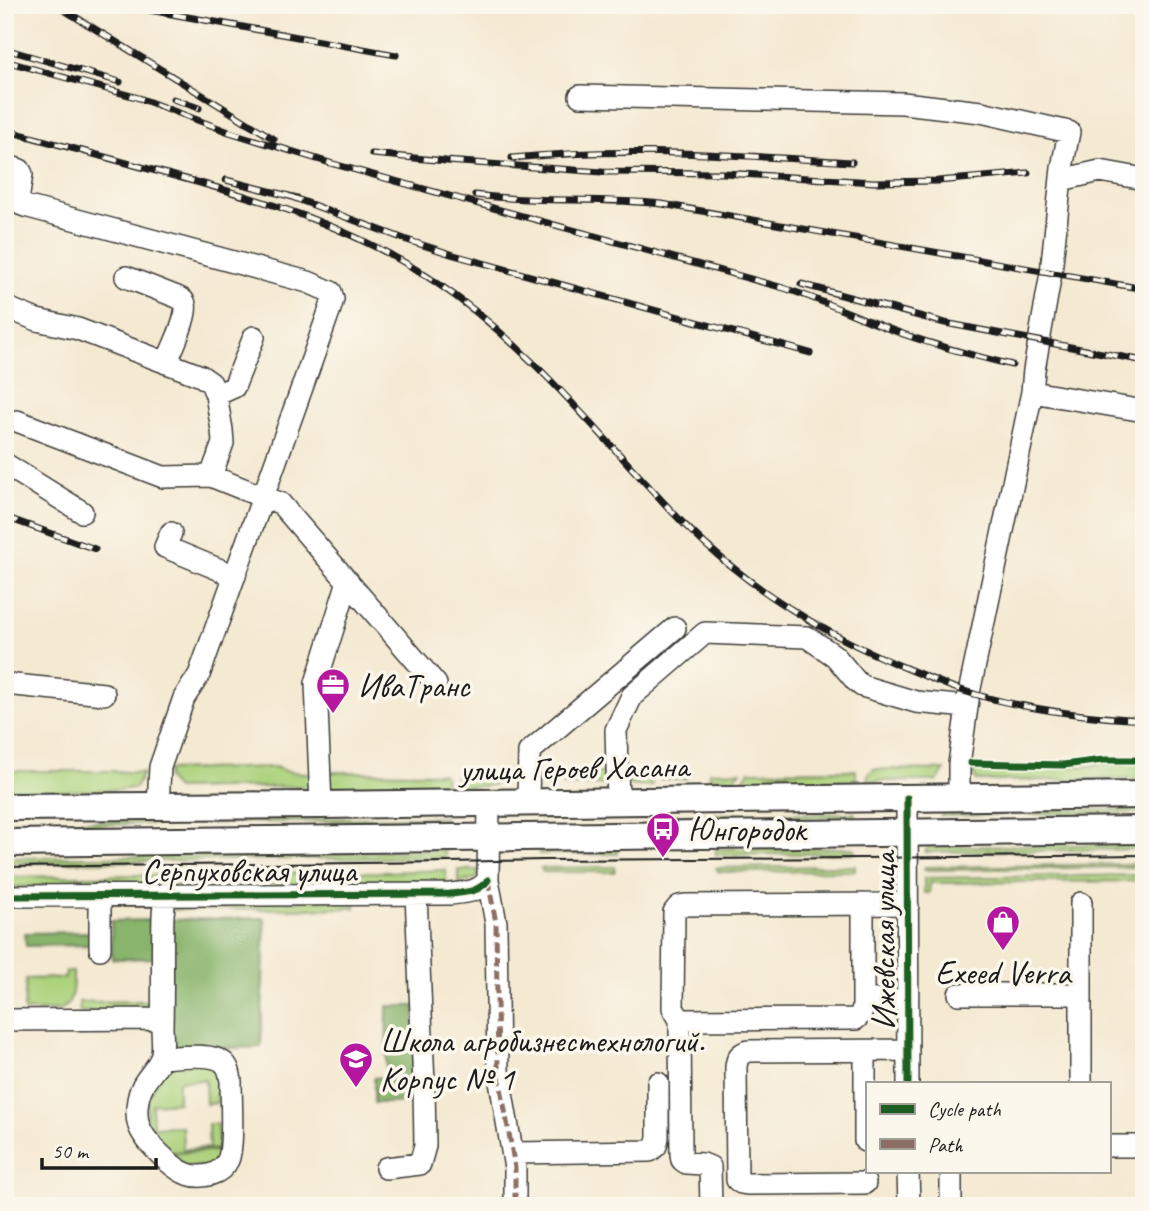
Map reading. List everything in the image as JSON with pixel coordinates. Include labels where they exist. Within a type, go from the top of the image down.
[{"type":"main road","name":"улица Героев Хасана","points":[[5,807],[1144,795]]},
{"type":"main road","name":"улица Героев Хасана","points":[[5,843],[1144,830]]},
{"type":"street","points":[[580,96],[902,103],[981,113],[1069,132],[1032,392],[967,707],[959,764],[959,798]]},
{"type":"street","points":[[5,166],[20,170],[22,174],[18,201],[20,204],[308,282],[331,292],[333,299],[199,675],[184,698],[159,768],[158,807]]},
{"type":"street","points":[[1061,180],[1100,171],[1144,179]]},
{"type":"street","points":[[126,277],[184,300],[187,306],[166,363]]},
{"type":"street","points":[[5,307],[37,320],[78,329],[201,376],[211,383],[216,395],[223,443],[211,477]]},
{"type":"street","points":[[216,395],[234,387],[254,337]]},
{"type":"street","points":[[1032,392],[1144,411]]},
{"type":"street","points":[[17,421],[163,477],[211,477],[280,503],[436,684]]},
{"type":"street","points":[[5,464],[82,512]]},
{"type":"street","points":[[171,533],[165,547],[234,576]]},
{"type":"street","points":[[321,805],[316,683],[348,581]]},
{"type":"street","points":[[528,803],[528,752],[676,628]]},
{"type":"street","points":[[618,802],[616,730],[632,696],[705,633],[807,637],[835,656],[862,686],[916,702],[967,707]]},
{"type":"street","points":[[5,684],[104,694]]},
{"type":"street","name":"Ижевская улица","points":[[907,799],[908,1082]]},
{"type":"street","points":[[489,803],[488,880],[496,923],[498,1070],[515,1168],[515,1206]]},
{"type":"street","name":"Серпуховская улица","points":[[5,896],[416,894],[471,892],[482,888],[488,880]]},
{"type":"street","points":[[100,894],[100,949]]},
{"type":"street","points":[[162,1058],[215,1058],[225,1064],[229,1071],[231,1151],[225,1165],[216,1173],[203,1176],[183,1173],[157,1150],[139,1127],[137,1109],[142,1086],[162,1058],[162,928],[165,894]]},
{"type":"street","points":[[386,1168],[421,1164],[425,1146],[416,894]]},
{"type":"street","points":[[1081,902],[1081,1082]]},
{"type":"street","points":[[680,1020],[856,1019],[862,1014],[863,1000],[863,904]]},
{"type":"street","points":[[711,1206],[710,1167],[686,1163],[681,1154],[680,1020],[673,1008],[674,912],[679,906],[908,906]]},
{"type":"street","points":[[959,994],[1081,994]]},
{"type":"street","points":[[863,1000],[907,1000]]},
{"type":"street","points":[[5,1020],[162,1019]]},
{"type":"street","points":[[866,1183],[747,1184],[737,1180],[737,1059],[748,1051],[908,1051]]},
{"type":"street","points":[[865,1051],[865,1141]]},
{"type":"street","points":[[513,1153],[650,1151],[656,1146],[658,1138],[658,1083]]},
{"type":"street","points":[[1110,1146],[1144,1146]]},
{"type":"street","points":[[908,1172],[909,1206]]},
{"type":"street","points":[[951,1172],[951,1206]]},
{"type":"green space","points":[[1144,762],[1144,779],[982,781],[976,780],[972,768],[1090,766]]},
{"type":"green space","points":[[275,767],[289,772],[312,773],[313,786],[176,789],[167,779],[168,770]]},
{"type":"green space","points":[[874,769],[945,770],[937,781],[869,781],[869,773]]},
{"type":"green space","points":[[856,770],[856,783],[744,784],[742,781],[749,771]]},
{"type":"green space","points":[[5,771],[143,773],[135,788],[14,792],[5,789]]},
{"type":"green space","points":[[509,771],[503,779],[491,785],[456,786],[457,774]]},
{"type":"green space","points":[[741,771],[734,779],[710,778],[709,772]]},
{"type":"green space","points":[[327,772],[442,773],[446,787],[328,788]]},
{"type":"green space","points":[[652,772],[687,772],[686,779],[659,779]]},
{"type":"green space","points":[[565,773],[613,773],[613,785],[563,785],[561,776]]},
{"type":"green space","points":[[621,773],[644,773],[651,779],[652,786],[630,784]]},
{"type":"green space","points":[[1144,809],[1144,813],[941,816],[941,812]]},
{"type":"green space","points":[[855,813],[855,817],[540,819],[539,816]]},
{"type":"green space","points":[[445,817],[445,820],[5,826],[5,822]]},
{"type":"green space","points":[[1144,844],[1144,849],[925,852],[928,847]]},
{"type":"green space","points":[[854,848],[855,853],[716,855],[716,849]]},
{"type":"green space","points":[[540,850],[618,850],[618,854],[539,854]]},
{"type":"green space","points":[[445,851],[445,857],[5,863],[5,858],[298,855]]},
{"type":"green space","points":[[1144,864],[1144,867],[924,870],[925,867]]},
{"type":"green space","points":[[855,866],[855,870],[850,871],[719,872],[716,868]]},
{"type":"green space","points":[[615,867],[615,872],[543,872],[541,868]]},
{"type":"green space","points":[[446,870],[446,882],[5,887],[5,877]]},
{"type":"green space","points":[[458,870],[478,870],[478,876],[476,879],[458,883]]},
{"type":"green space","points":[[1144,875],[1144,881],[930,883],[929,893],[924,893],[924,878]]},
{"type":"green space","points":[[355,899],[355,908],[168,910],[170,906]]},
{"type":"green space","points":[[265,918],[261,1047],[168,1050],[169,920]]},
{"type":"green space","points":[[156,920],[157,958],[112,959],[111,921]]},
{"type":"green space","points":[[94,932],[94,945],[26,946],[25,933]]},
{"type":"green space","points":[[66,972],[73,972],[73,987],[68,1004],[56,1010],[24,1011],[26,979],[65,978]]},
{"type":"green space","points":[[149,1001],[145,1010],[80,1012],[79,1002]]},
{"type":"green space","points":[[387,1006],[415,1006],[418,1103],[374,1103],[374,1078],[386,1077]]},
{"type":"green space","points":[[216,1062],[217,1103],[206,1104],[205,1080],[178,1081],[178,1102],[152,1104],[153,1127],[182,1126],[183,1149],[209,1148],[208,1124],[217,1124],[218,1149],[169,1152],[146,1126],[148,1096],[171,1065]]},
{"type":"green space","points":[[217,1151],[218,1165],[206,1167],[186,1166],[170,1153]]},
{"type":"tram line","points":[[5,867],[1144,855]]},
{"type":"railway","points":[[56,5],[274,139]]},
{"type":"railway","points":[[122,5],[396,55]]},
{"type":"railway","points":[[5,49],[120,82]]},
{"type":"railway","points":[[5,61],[139,98],[229,132],[330,163],[780,287],[907,335],[1012,365]]},
{"type":"railway","points":[[173,99],[199,108]]},
{"type":"railway","points":[[5,130],[274,205],[372,245],[434,281],[503,335],[566,396],[710,549],[794,611],[886,660],[967,692],[1058,712],[1144,720]]},
{"type":"railway","points":[[512,158],[639,152],[852,162]]},
{"type":"railway","points":[[372,154],[602,172],[724,173],[874,182],[938,181],[1028,173]]},
{"type":"railway","points":[[226,180],[297,198]]},
{"type":"railway","points":[[475,195],[662,204],[1144,289]]},
{"type":"railway","points":[[289,196],[454,255],[810,353]]},
{"type":"railway","points":[[801,284],[945,323],[1144,361]]},
{"type":"railway","points":[[5,517],[95,549]]},
{"type":"marked path","points":[[488,880],[496,923],[498,1070],[515,1168],[515,1206]]},
{"type":"cycle path","points":[[971,763],[1063,765],[1103,760],[1144,760]]},
{"type":"cycle path","points":[[907,798],[908,1082]]},
{"type":"cycle path","points":[[5,896],[450,894],[476,890],[488,880]]},
{"type":"place","name":"ИваТранс","points":[[333,715]]},
{"type":"place","name":"Юнгородок","points":[[663,859]]},
{"type":"place","name":"Exeed Verra","points":[[1003,952]]},
{"type":"place","name":"Школа агробизнестехнологий. Корпус № 1","points":[[356,1089]]}]
